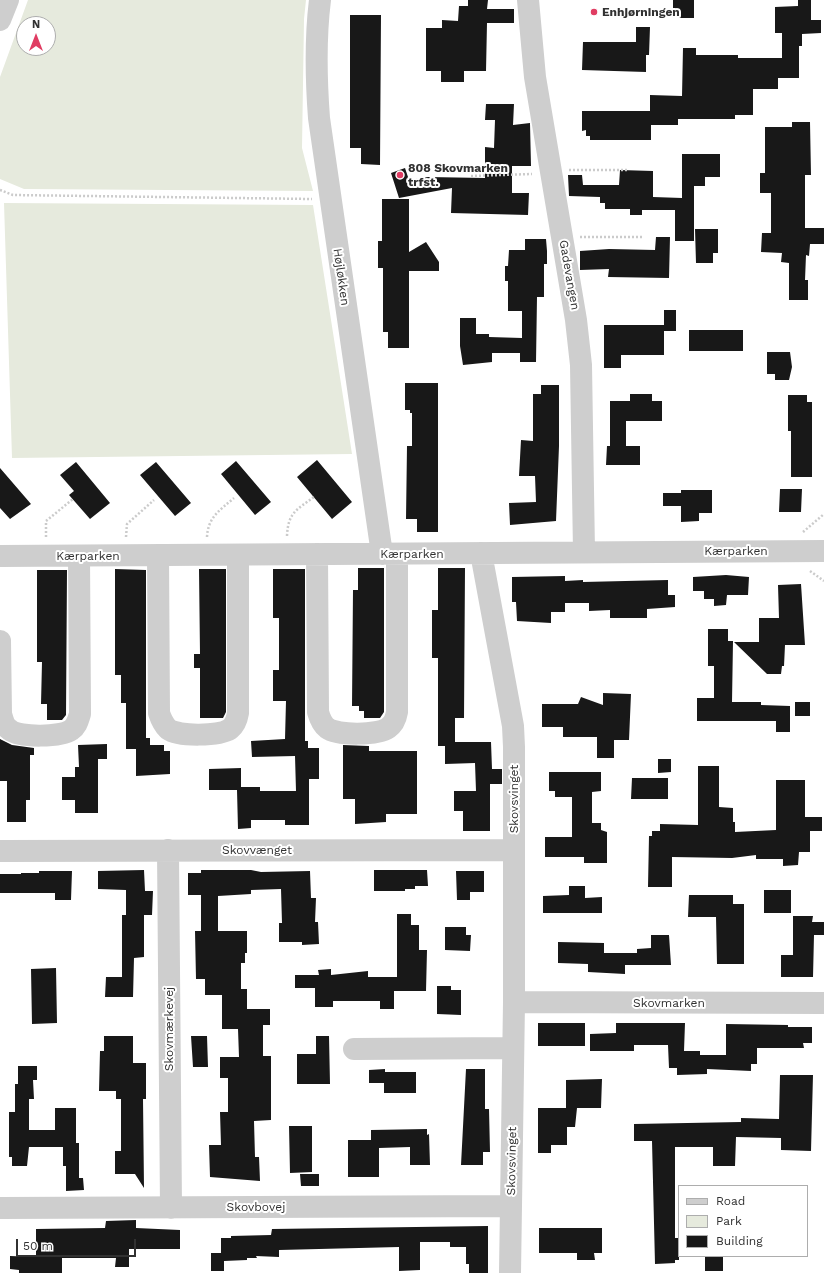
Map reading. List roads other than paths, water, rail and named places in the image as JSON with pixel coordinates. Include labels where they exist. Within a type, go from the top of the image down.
[{"type":"street","points":[[0,20],[8,0]]},
{"type":"street","name":"Højløkken","points":[[316,554],[318,712],[321,722],[328,729],[339,733],[380,732],[389,728],[395,721],[398,712],[389,554],[329,199],[318,118],[316,37],[320,0]]},
{"type":"street","name":"Gadevangen","points":[[528,0],[535,77],[576,320],[581,364],[584,552]]},
{"type":"street","name":"Kærparken","points":[[0,556],[824,551]]},
{"type":"street","name":"Skovsvinget","points":[[481,553],[513,726],[514,746],[514,1002],[510,1273]]},
{"type":"street","points":[[158,555],[159,713],[162,723],[169,730],[180,734],[221,733],[230,728],[236,722],[238,713],[238,555]]},
{"type":"street","points":[[0,641],[1,714],[4,725],[11,731],[22,735],[63,734],[72,729],[78,723],[80,714],[79,556]]},
{"type":"street","name":"Skovmærkevej","points":[[168,850],[170,1208]]},
{"type":"street","name":"Skovvænget","points":[[0,851],[514,850]]},
{"type":"street","name":"Skovmarken","points":[[514,1002],[824,1003]]},
{"type":"street","points":[[354,1049],[513,1048]]},
{"type":"street","name":"Skovbovej","points":[[0,1208],[511,1206]]},
{"type":"place","name":"Enhjørningen","points":[[594,12]]},
{"type":"place","name":"808 Skovmarken trfst.","points":[[400,175]]}]
